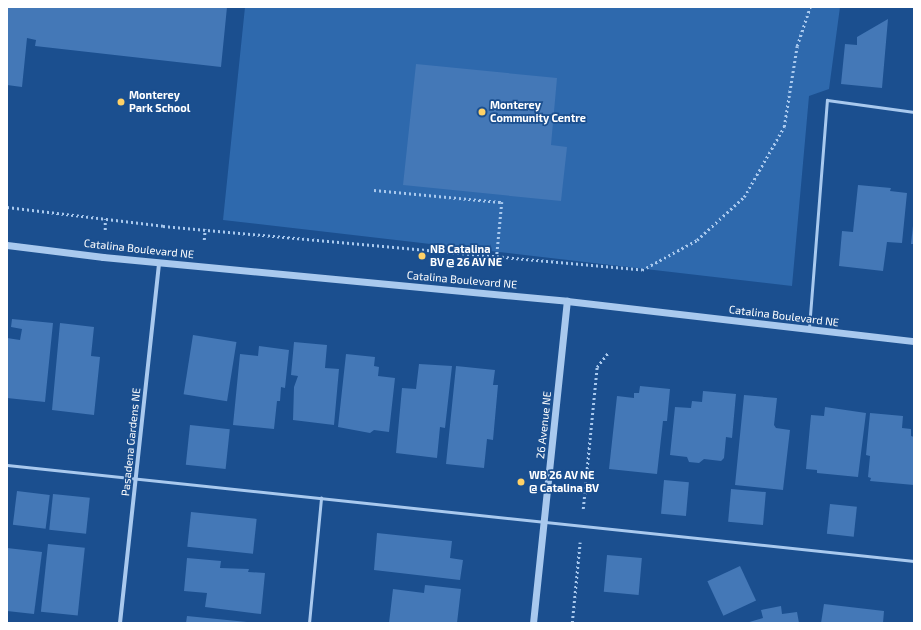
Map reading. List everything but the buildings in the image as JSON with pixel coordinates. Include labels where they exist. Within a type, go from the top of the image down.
[{"type":"street","name":"Catalina Boulevard NE","points":[[7,245],[159,262],[567,301],[914,341]]},
{"type":"street","name":"Pasadena Gardens NE","points":[[120,623],[137,478],[159,262]]},
{"type":"street","name":"26 Avenue NE","points":[[533,623],[567,301]]},
{"type":"lane","points":[[809,330],[827,100],[914,112]]},
{"type":"lane","points":[[7,465],[545,520],[914,561]]},
{"type":"lane","points":[[309,623],[320,498]]},
{"type":"path","points":[[7,207],[205,229],[498,255],[642,270],[697,240],[744,197],[784,127],[797,46],[810,7]]},
{"type":"path","points":[[374,190],[502,202],[498,255]]},
{"type":"path","points":[[105,219],[105,230]]},
{"type":"path","points":[[204,240],[205,229]]},
{"type":"path","points":[[572,623],[597,367],[608,353]]},
{"type":"shaded area","points":[[245,7],[840,7],[829,89],[809,96],[792,286],[223,220]]},
{"type":"place","name":"Monterey Park School","points":[[121,102]]},
{"type":"place","name":"Monterey Community Centre","points":[[482,112]]},
{"type":"place","name":"NB Catalina BV @ 26 AV NE","points":[[422,256]]},
{"type":"place","name":"WB 26 AV NE @ Catalina BV","points":[[521,482]]}]
